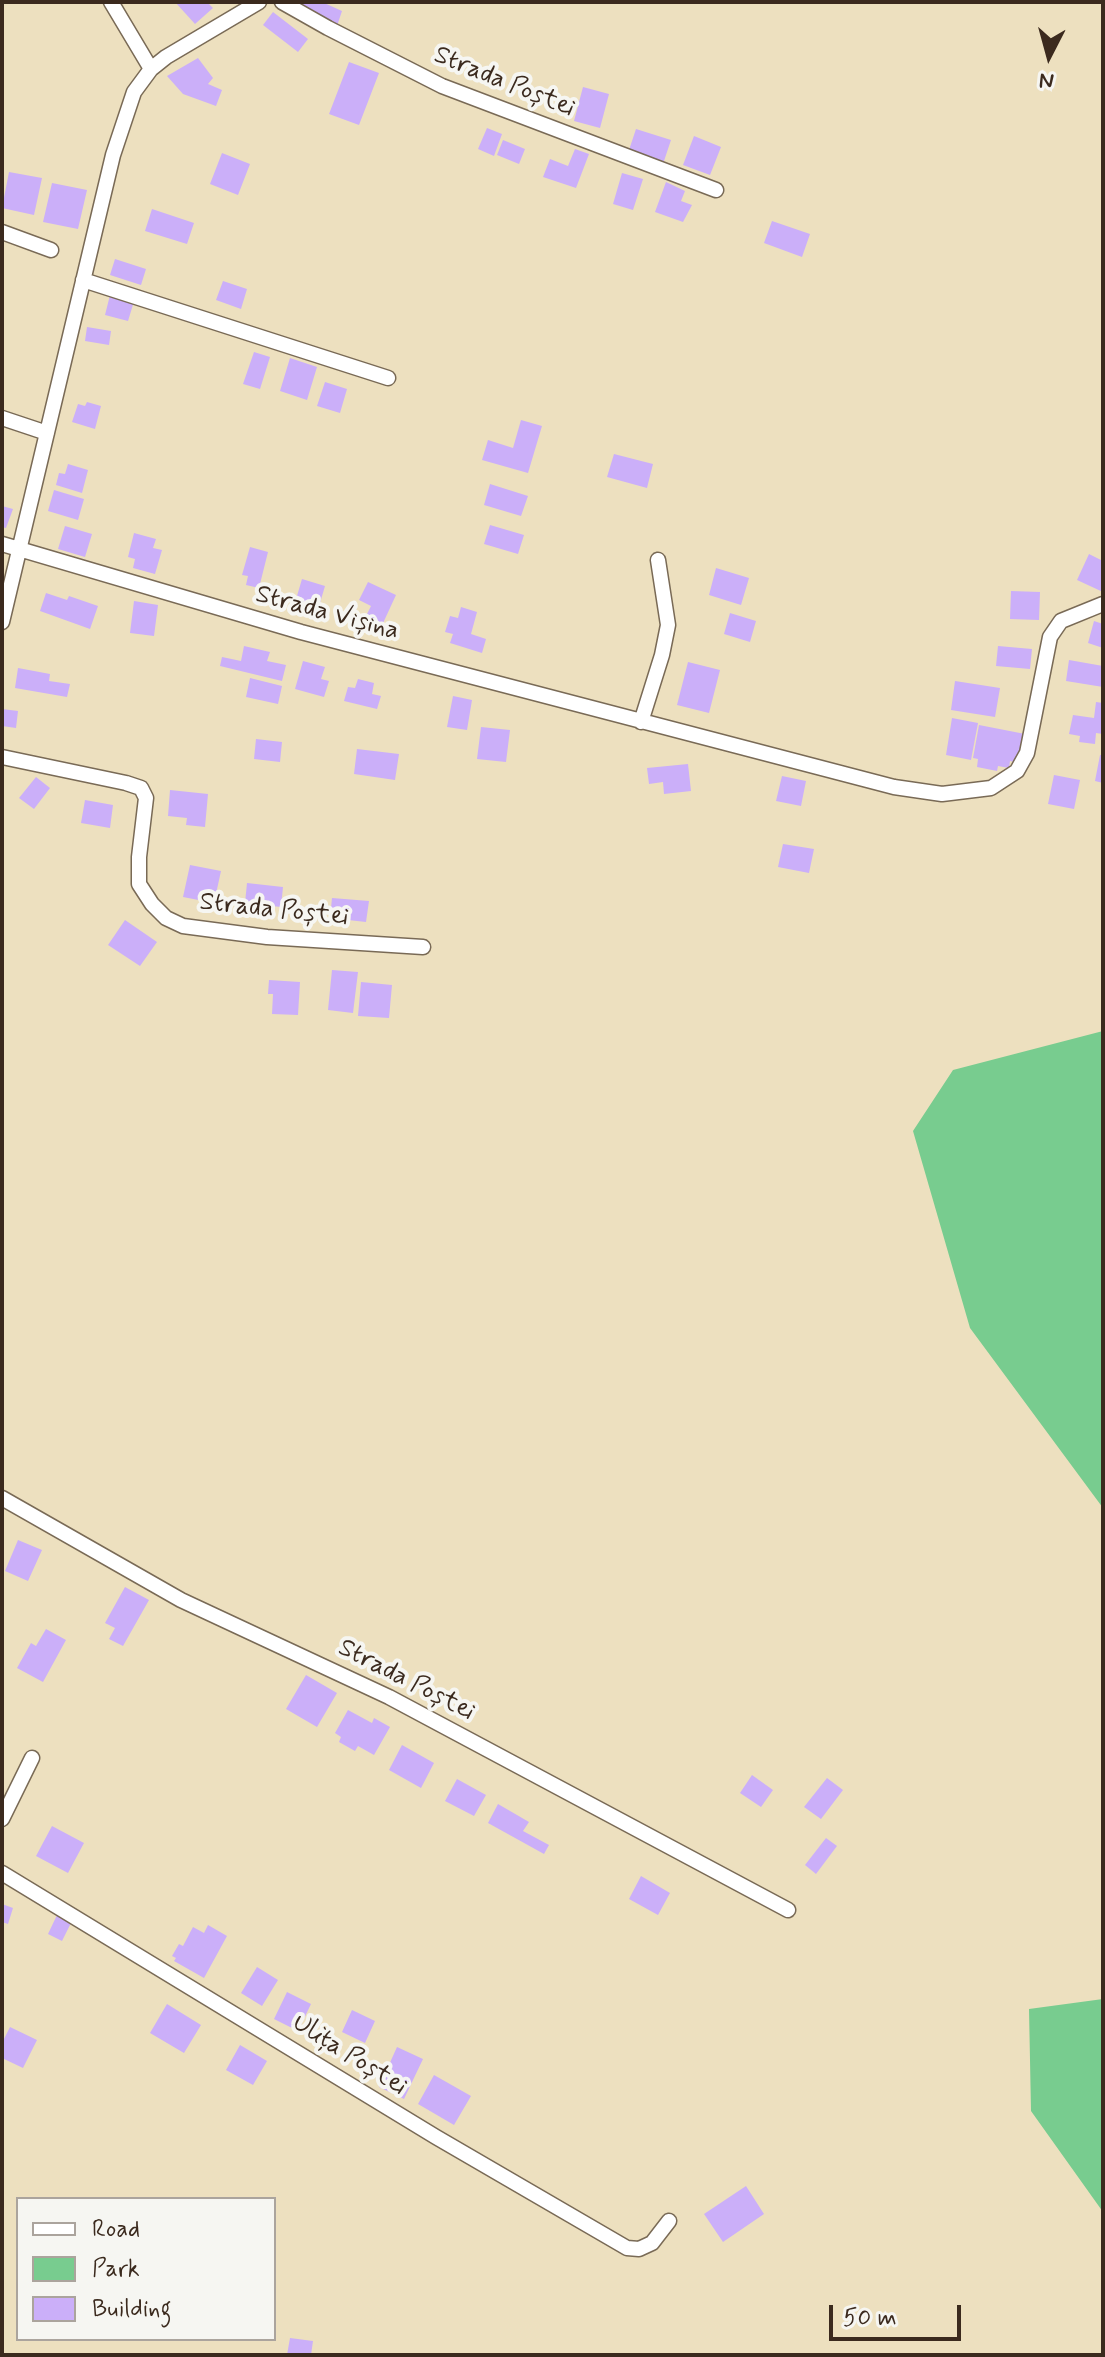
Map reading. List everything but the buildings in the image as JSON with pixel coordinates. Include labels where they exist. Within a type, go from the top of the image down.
[{"type":"street","points":[[111,2],[151,69]]},
{"type":"street","points":[[2,622],[83,280],[125,116],[134,92],[151,69],[259,2]]},
{"type":"street","name":"Strada Poștei","points":[[282,2],[442,86],[716,190]]},
{"type":"street","points":[[2,232],[51,250]]},
{"type":"street","points":[[83,280],[388,378]]},
{"type":"street","points":[[2,418],[47,433]]},
{"type":"street","name":"Strada Vișina","points":[[2,544],[301,632],[908,790],[942,794],[977,791],[1006,780],[1023,763],[1050,637],[1056,627],[1073,614],[1103,604]]},
{"type":"street","points":[[641,722],[668,625],[658,560]]},
{"type":"street","name":"Strada Poștei","points":[[2,757],[141,788],[146,798],[139,884],[166,918],[183,926],[267,937],[423,947]]},
{"type":"street","name":"Strada Poștei","points":[[2,1498],[181,1600],[389,1697],[788,1910]]},
{"type":"street","points":[[2,1819],[32,1758]]},
{"type":"street","name":"Ulița Poștei","points":[[2,1873],[436,2137],[627,2248],[639,2249],[652,2243],[669,2221]]},
{"type":"green space","points":[[1103,1031],[1103,1508],[970,1328],[913,1131],[953,1070]]},
{"type":"green space","points":[[1103,1999],[1103,2212],[1031,2111],[1029,2009]]}]
